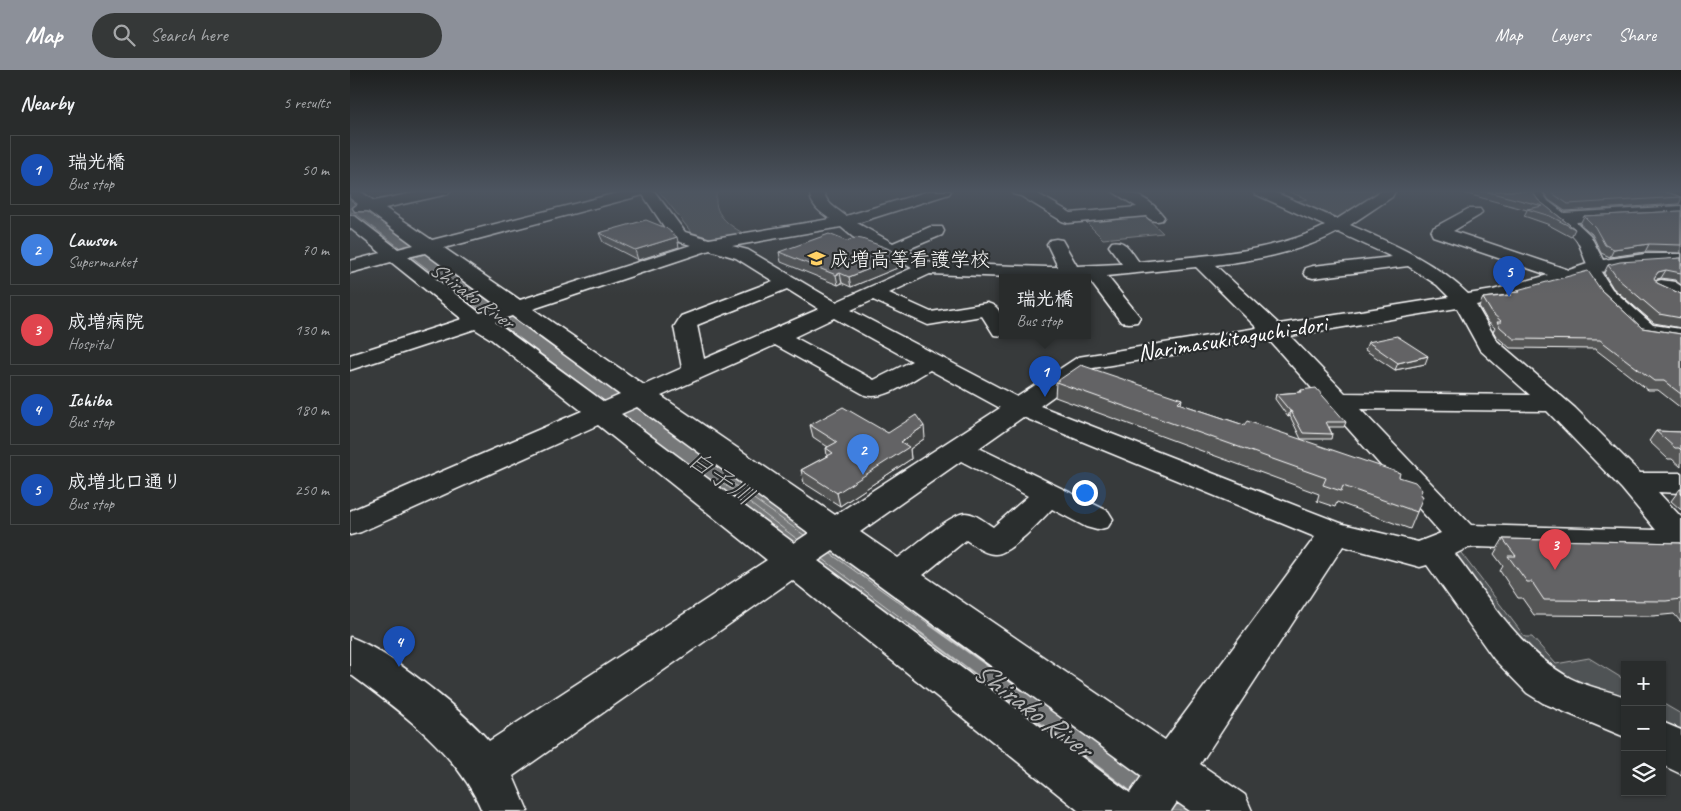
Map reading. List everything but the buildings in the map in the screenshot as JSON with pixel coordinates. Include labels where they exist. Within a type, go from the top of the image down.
[{"type":"street","points":[[370,226],[395,255],[795,558],[1116,811]]},
{"type":"street","points":[[391,226],[430,246],[832,534],[897,577],[1161,786],[1229,811]]},
{"type":"street","points":[[354,262],[395,255],[509,226]]},
{"type":"street","points":[[672,226],[679,236],[742,254],[835,310],[1005,401],[1335,532],[1420,556],[1448,543],[1681,542]]},
{"type":"street","points":[[350,362],[708,245],[823,226]]},
{"type":"street","points":[[849,226],[859,233],[927,268],[1009,274]]},
{"type":"street","points":[[1047,274],[1136,269],[1201,262],[1277,249],[1318,236],[1339,226],[1410,259],[1444,281],[1464,301],[1488,345],[1553,403],[1632,482],[1681,537]]},
{"type":"street","points":[[1450,226],[1439,232],[1566,275]]},
{"type":"street","points":[[1571,226],[1582,236],[1605,293],[1646,331],[1681,356]]},
{"type":"street","points":[[892,250],[936,231]]},
{"type":"street","points":[[1312,272],[1410,259],[1447,234]]},
{"type":"street","points":[[1056,244],[1071,273]]},
{"type":"street","points":[[1591,260],[1617,246],[1652,245]]},
{"type":"street","points":[[1118,246],[1136,269]]},
{"type":"street","name":"Narimasukitaguchi-dori","points":[[497,800],[795,558],[1086,362],[1503,294],[1566,275],[1591,260],[1681,259]]},
{"type":"street","points":[[1201,262],[1273,331],[1336,401],[1448,543],[1507,648],[1535,675],[1556,691],[1587,701],[1621,716]]},
{"type":"street","points":[[350,524],[927,268]]},
{"type":"street","points":[[1092,272],[1129,316]]},
{"type":"street","points":[[695,372],[685,327],[689,322],[788,282]]},
{"type":"street","points":[[1661,286],[1668,286],[1681,296]]},
{"type":"street","points":[[873,293],[928,319],[986,309],[999,326]]},
{"type":"street","points":[[1646,331],[1681,336]]},
{"type":"street","points":[[776,336],[874,390],[931,360]]},
{"type":"street","points":[[1336,401],[1553,403]]},
{"type":"street","points":[[958,448],[1097,519]]},
{"type":"street","points":[[1632,482],[1681,483]]},
{"type":"street","points":[[897,577],[965,524],[995,543],[1050,495]]},
{"type":"street","points":[[1161,786],[1335,532]]},
{"type":"street","points":[[350,653],[383,676],[459,741],[497,800]]},
{"type":"street","points":[[1666,744],[1681,753]]},
{"type":"shaded area","points":[[686,226],[731,226],[746,235],[719,241],[691,232]]},
{"type":"shaded area","points":[[1090,226],[1155,226],[1163,233],[1103,239]]},
{"type":"shaded area","points":[[1458,549],[1525,637],[1532,637],[1556,664],[1589,658],[1621,678],[1621,703],[1549,676],[1446,556]]},
{"type":"shaded area","points":[[1666,705],[1681,714],[1681,738],[1666,729]]},
{"type":"water","points":[[363,226],[394,226],[1211,811],[1138,811]]},
{"type":"place","name":"成増高等看護学校","points":[[816,259]]},
{"type":"place","name":"成増北口通り","points":[[1509,297]]},
{"type":"place","name":"瑞光橋","points":[[1045,397]]},
{"type":"place","name":"Lawson","points":[[863,475]]},
{"type":"place","name":"成増病院","points":[[1555,570]]},
{"type":"place","name":"Ichiba","points":[[399,667]]},
{"type":"water label","name":"Shirako River","points":[[472,295]]},
{"type":"water label","name":"白子川","points":[[721,478]]},
{"type":"water label","name":"Shirako River","points":[[1033,709]]}]
